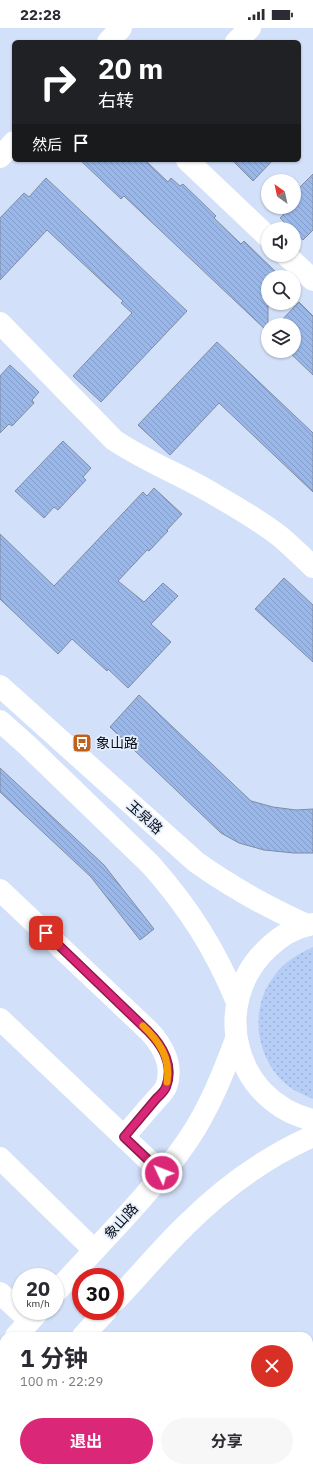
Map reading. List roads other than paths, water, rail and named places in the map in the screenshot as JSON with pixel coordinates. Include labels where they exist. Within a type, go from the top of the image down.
[{"type":"main road","points":[[110,40],[121,28]]},
{"type":"main road","points":[[238,40],[250,28]]},
{"type":"main road","points":[[0,157],[12,144]]},
{"type":"main road","points":[[189,162],[261,230]]},
{"type":"main road","points":[[294,262],[313,280]]},
{"type":"main road","points":[[0,323],[114,440],[132,452],[157,464],[243,512],[281,537],[313,567]]},
{"type":"main road","name":"玉泉路","points":[[0,686],[196,862],[220,879],[277,912],[310,924]]},
{"type":"main road","points":[[0,721],[140,854],[168,884],[194,919],[212,949],[226,975],[237,1002]]},
{"type":"main road","points":[[0,890],[158,1040],[164,1051],[168,1063],[166,1088],[124,1137]]},
{"type":"main road","points":[[310,924],[290,932],[274,942],[260,955],[241,986],[235,1020],[236,1039],[240,1055],[247,1071],[257,1085],[270,1099],[286,1110],[303,1118],[313,1120]]},
{"type":"main road","points":[[0,1019],[162,1173]]},
{"type":"main road","name":"象山路","points":[[64,1283],[162,1173],[189,1138],[204,1114],[216,1089],[236,1039]]},
{"type":"main road","points":[[124,1291],[186,1225],[211,1202],[237,1181],[270,1159],[313,1136]]},
{"type":"main road","points":[[0,1158],[94,1250]]},
{"type":"main road","points":[[0,1293],[28,1323]]},
{"type":"main road","points":[[87,1332],[98,1320]]},
{"type":"place","name":"象山路","points":[[82,743]]}]
